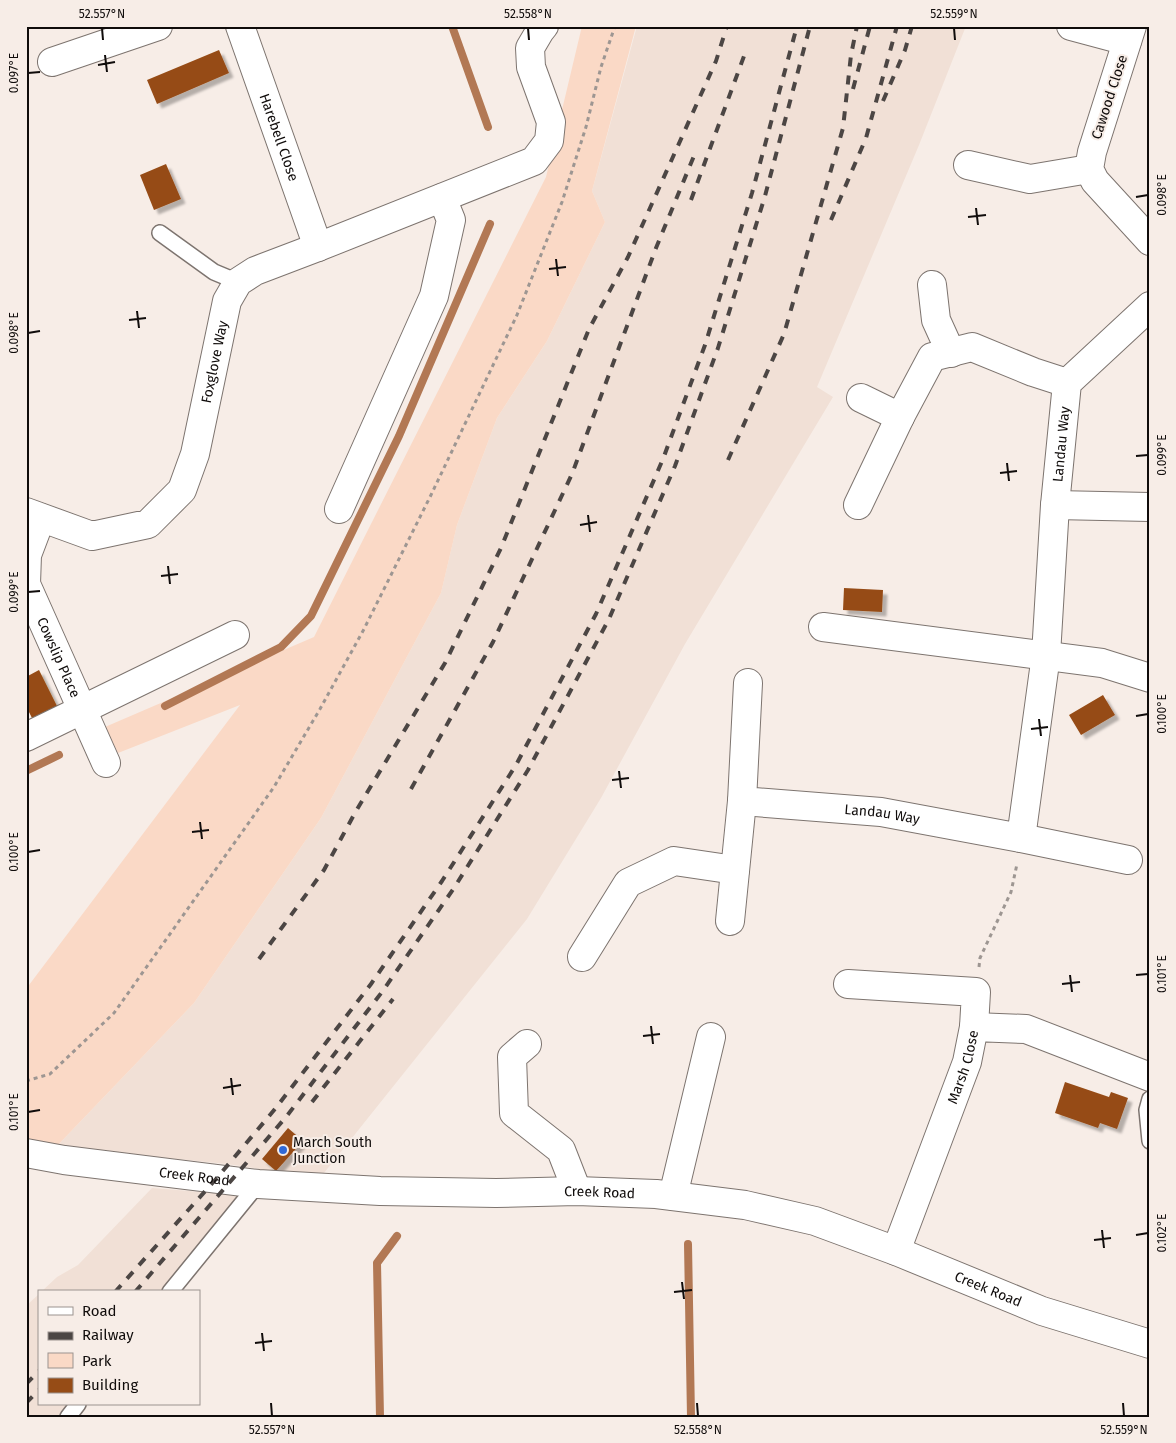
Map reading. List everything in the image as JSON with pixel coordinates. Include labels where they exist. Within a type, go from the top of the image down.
[{"type":"street","points":[[52,62],[158,26]]},
{"type":"street","name":"Harebell Close","points":[[240,26],[318,247]]},
{"type":"street","points":[[238,282],[254,271],[534,161],[549,141],[551,122],[531,67],[530,48],[544,26]]},
{"type":"street","points":[[1071,26],[1130,34]]},
{"type":"street","name":"Cawood Close","points":[[1089,169],[1092,152],[1130,34]]},
{"type":"street","points":[[968,165],[1030,178],[1089,169],[1095,181],[1150,241]]},
{"type":"street","points":[[339,510],[434,296],[451,220],[442,198]]},
{"type":"street","name":"Foxglove Way","points":[[34,515],[92,536],[148,524],[182,490],[195,454],[227,301],[238,282]]},
{"type":"street","points":[[932,284],[936,320],[951,353]]},
{"type":"street","points":[[858,505],[900,417],[932,357],[972,347],[1033,372],[1067,383],[1150,306]]},
{"type":"street","name":"Landau Way","points":[[1021,838],[1046,655],[1055,505],[1067,383]]},
{"type":"street","points":[[861,398],[900,417]]},
{"type":"street","points":[[1055,505],[1150,507]]},
{"type":"street","name":"Cowslip Place","points":[[34,515],[26,584],[83,710]]},
{"type":"street","points":[[822,627],[1102,663],[1150,678]]},
{"type":"street","name":"Cowslip Place","points":[[26,737],[235,635]]},
{"type":"street","points":[[730,921],[742,800],[748,683]]},
{"type":"street","points":[[83,710],[106,763]]},
{"type":"street","name":"Landau Way","points":[[742,800],[881,812],[1128,860]]},
{"type":"street","points":[[582,957],[628,883],[674,861],[735,870]]},
{"type":"street","points":[[848,984],[976,992],[974,1027]]},
{"type":"street","name":"Marsh Close","points":[[896,1251],[967,1062],[974,1027],[1026,1029],[1150,1077]]},
{"type":"street","points":[[673,1196],[711,1037]]},
{"type":"street","points":[[527,1044],[512,1057],[514,1113],[560,1150],[578,1191]]},
{"type":"street","name":"Creek Road","points":[[26,1153],[64,1160],[258,1184],[390,1191],[496,1193],[578,1191],[656,1194],[745,1205],[815,1221],[896,1251],[1042,1312],[1150,1344]]},
{"type":"lane","points":[[160,233],[214,272],[238,282]]},
{"type":"lane","points":[[1150,1099],[1147,1110],[1150,1141]]},
{"type":"lane","points":[[172,1290],[258,1184]]},
{"type":"lane","points":[[68,1417],[76,1406]]},
{"type":"path","points":[[26,1081],[50,1074],[114,1014],[274,787],[351,653],[431,495],[517,315],[562,202],[586,127],[601,67],[615,26]]},
{"type":"path","points":[[976,992],[980,958],[1012,892],[1021,838]]},
{"type":"shaded area","points":[[637,26],[966,26],[919,145],[817,387],[833,397],[685,644],[601,798],[527,919],[320,1178],[227,1164],[56,1147],[194,1003],[321,818],[441,593],[457,525],[497,418],[547,341],[605,222],[592,191]]},
{"type":"shaded area","points":[[152,1188],[239,1195],[162,1290],[43,1290],[57,1277],[78,1265]]},
{"type":"shaded area","points":[[38,1295],[38,1406],[66,1406],[57,1417],[26,1417],[26,1306]]},
{"type":"green space","points":[[582,26],[636,26],[592,191],[605,222],[547,341],[497,418],[457,525],[441,593],[321,818],[194,1003],[56,1147],[26,1141],[26,989],[240,705],[118,753],[105,727],[314,637],[546,177]]},
{"type":"building","points":[[219,50],[229,73],[157,104],[147,80]]},
{"type":"building","points":[[166,164],[181,199],[154,210],[140,175]]},
{"type":"building","points":[[844,588],[883,590],[882,612],[843,610]]},
{"type":"building","points":[[39,670],[57,706],[32,718],[26,706],[26,677]]},
{"type":"building","points":[[1103,695],[1115,715],[1081,735],[1069,715]]},
{"type":"building","points":[[1065,1082],[1109,1097],[1111,1092],[1128,1098],[1117,1129],[1100,1123],[1098,1128],[1055,1113]]},
{"type":"building","name":"March South Junction","points":[[288,1128],[303,1141],[276,1171],[262,1159]]},
{"type":"waterway","points":[[452,26],[488,127]]},
{"type":"waterway","points":[[165,706],[281,647],[311,616],[399,436],[490,224]]},
{"type":"waterway","points":[[26,771],[59,755]]},
{"type":"waterway","points":[[380,1417],[377,1263],[397,1236]]},
{"type":"waterway","points":[[688,1244],[691,1417]]},
{"type":"railway","points":[[259,959],[324,870],[356,811],[445,663],[501,548],[589,329],[628,257],[716,61],[727,26]]},
{"type":"railway","points":[[117,1290],[216,1179],[275,1109],[371,984],[442,881],[516,765],[596,614],[663,459],[705,345],[752,193],[797,26]]},
{"type":"railway","points":[[137,1290],[286,1117],[382,992],[454,888],[528,770],[609,619],[675,466],[718,348],[765,196],[810,26]]},
{"type":"railway","points":[[728,460],[784,334],[843,128],[851,55],[857,26]]},
{"type":"railway","points":[[853,89],[870,26]]},
{"type":"railway","points":[[831,220],[866,138],[897,26]]},
{"type":"railway","points":[[883,101],[905,50],[912,26]]},
{"type":"railway","points":[[691,200],[747,48]]},
{"type":"railway","points":[[411,789],[493,642],[572,474],[656,248],[696,151]]},
{"type":"railway","points":[[312,1102],[393,999]]},
{"type":"railway","points":[[26,1384],[38,1372]]},
{"type":"railway","points":[[26,1403],[38,1391]]},
{"type":"place","name":"March South Junction","points":[[283,1150]]}]
